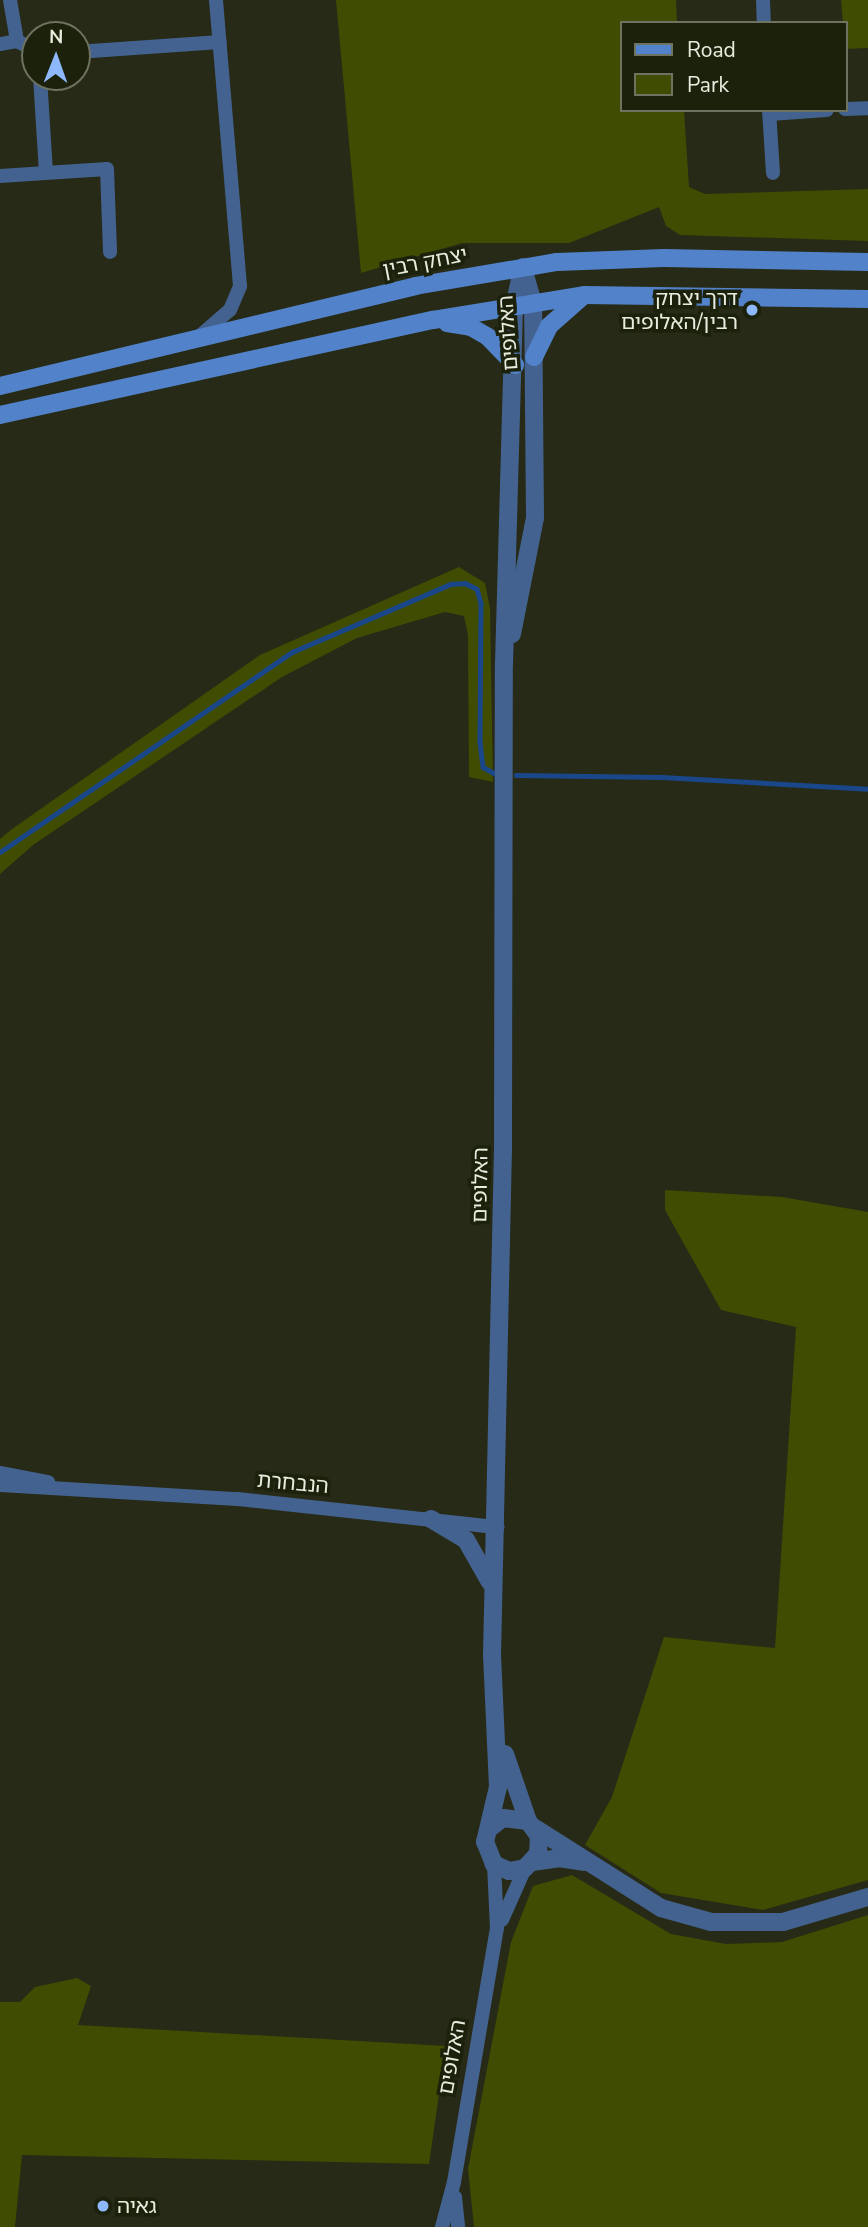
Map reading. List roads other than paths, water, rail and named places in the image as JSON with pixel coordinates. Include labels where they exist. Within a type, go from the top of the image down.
[{"type":"main road","name":"יצחק רבין","points":[[0,386],[415,286],[523,267],[664,258],[868,261]]},
{"type":"main road","points":[[534,358],[549,327],[584,295]]},
{"type":"main road","points":[[0,415],[433,320],[584,295],[868,299]]},
{"type":"main road","points":[[433,320],[471,327],[515,365]]},
{"type":"street","points":[[10,0],[17,41]]},
{"type":"street","points":[[194,339],[226,315],[239,293],[216,0]]},
{"type":"street","points":[[763,0],[764,21]]},
{"type":"street","points":[[0,44],[17,41],[21,43]]},
{"type":"street","points":[[91,51],[220,42]]},
{"type":"street","points":[[41,91],[46,172]]},
{"type":"street","points":[[847,109],[868,108]]},
{"type":"street","points":[[769,112],[774,173]]},
{"type":"street","points":[[0,176],[107,169],[110,252]]},
{"type":"street","name":"האלופים","points":[[504,664],[525,584],[535,518],[533,303],[523,267]]},
{"type":"street","name":"האלופים","points":[[489,1828],[498,1787],[493,1592],[497,1527],[504,664],[515,365],[514,306],[523,267]]},
{"type":"street","name":"הנבחרת","points":[[0,1474],[84,1490]]},
{"type":"street","name":"הנבחרת","points":[[4,1487],[238,1499],[497,1527]]},
{"type":"street","points":[[431,1519],[467,1540],[487,1569],[493,1592]]},
{"type":"street","name":"האלופים","points":[[495,1706],[515,1790],[532,1825]]},
{"type":"street","points":[[589,1863],[571,1859],[509,1871],[494,1864],[486,1850],[489,1828],[503,1818],[532,1825],[661,1908],[721,1923],[783,1922],[868,1897]]},
{"type":"street","points":[[529,1865],[540,1846],[532,1825]]},
{"type":"street","name":"האלופים","points":[[442,2227],[454,2182],[495,1941],[494,1864]]},
{"type":"street","name":"האלופים","points":[[495,1941],[529,1865]]},
{"type":"street","name":"האלופים","points":[[454,2182],[458,2227]]},
{"type":"waterway","points":[[0,852],[292,652],[451,584],[465,583],[477,589],[481,603],[480,742],[483,767],[494,773]]},
{"type":"waterway","points":[[516,775],[662,777],[868,789]]},
{"type":"place","name":"דרך יצחק רבין/האלופים","points":[[752,310]]},
{"type":"place","name":"גאיה","points":[[103,2206]]}]
